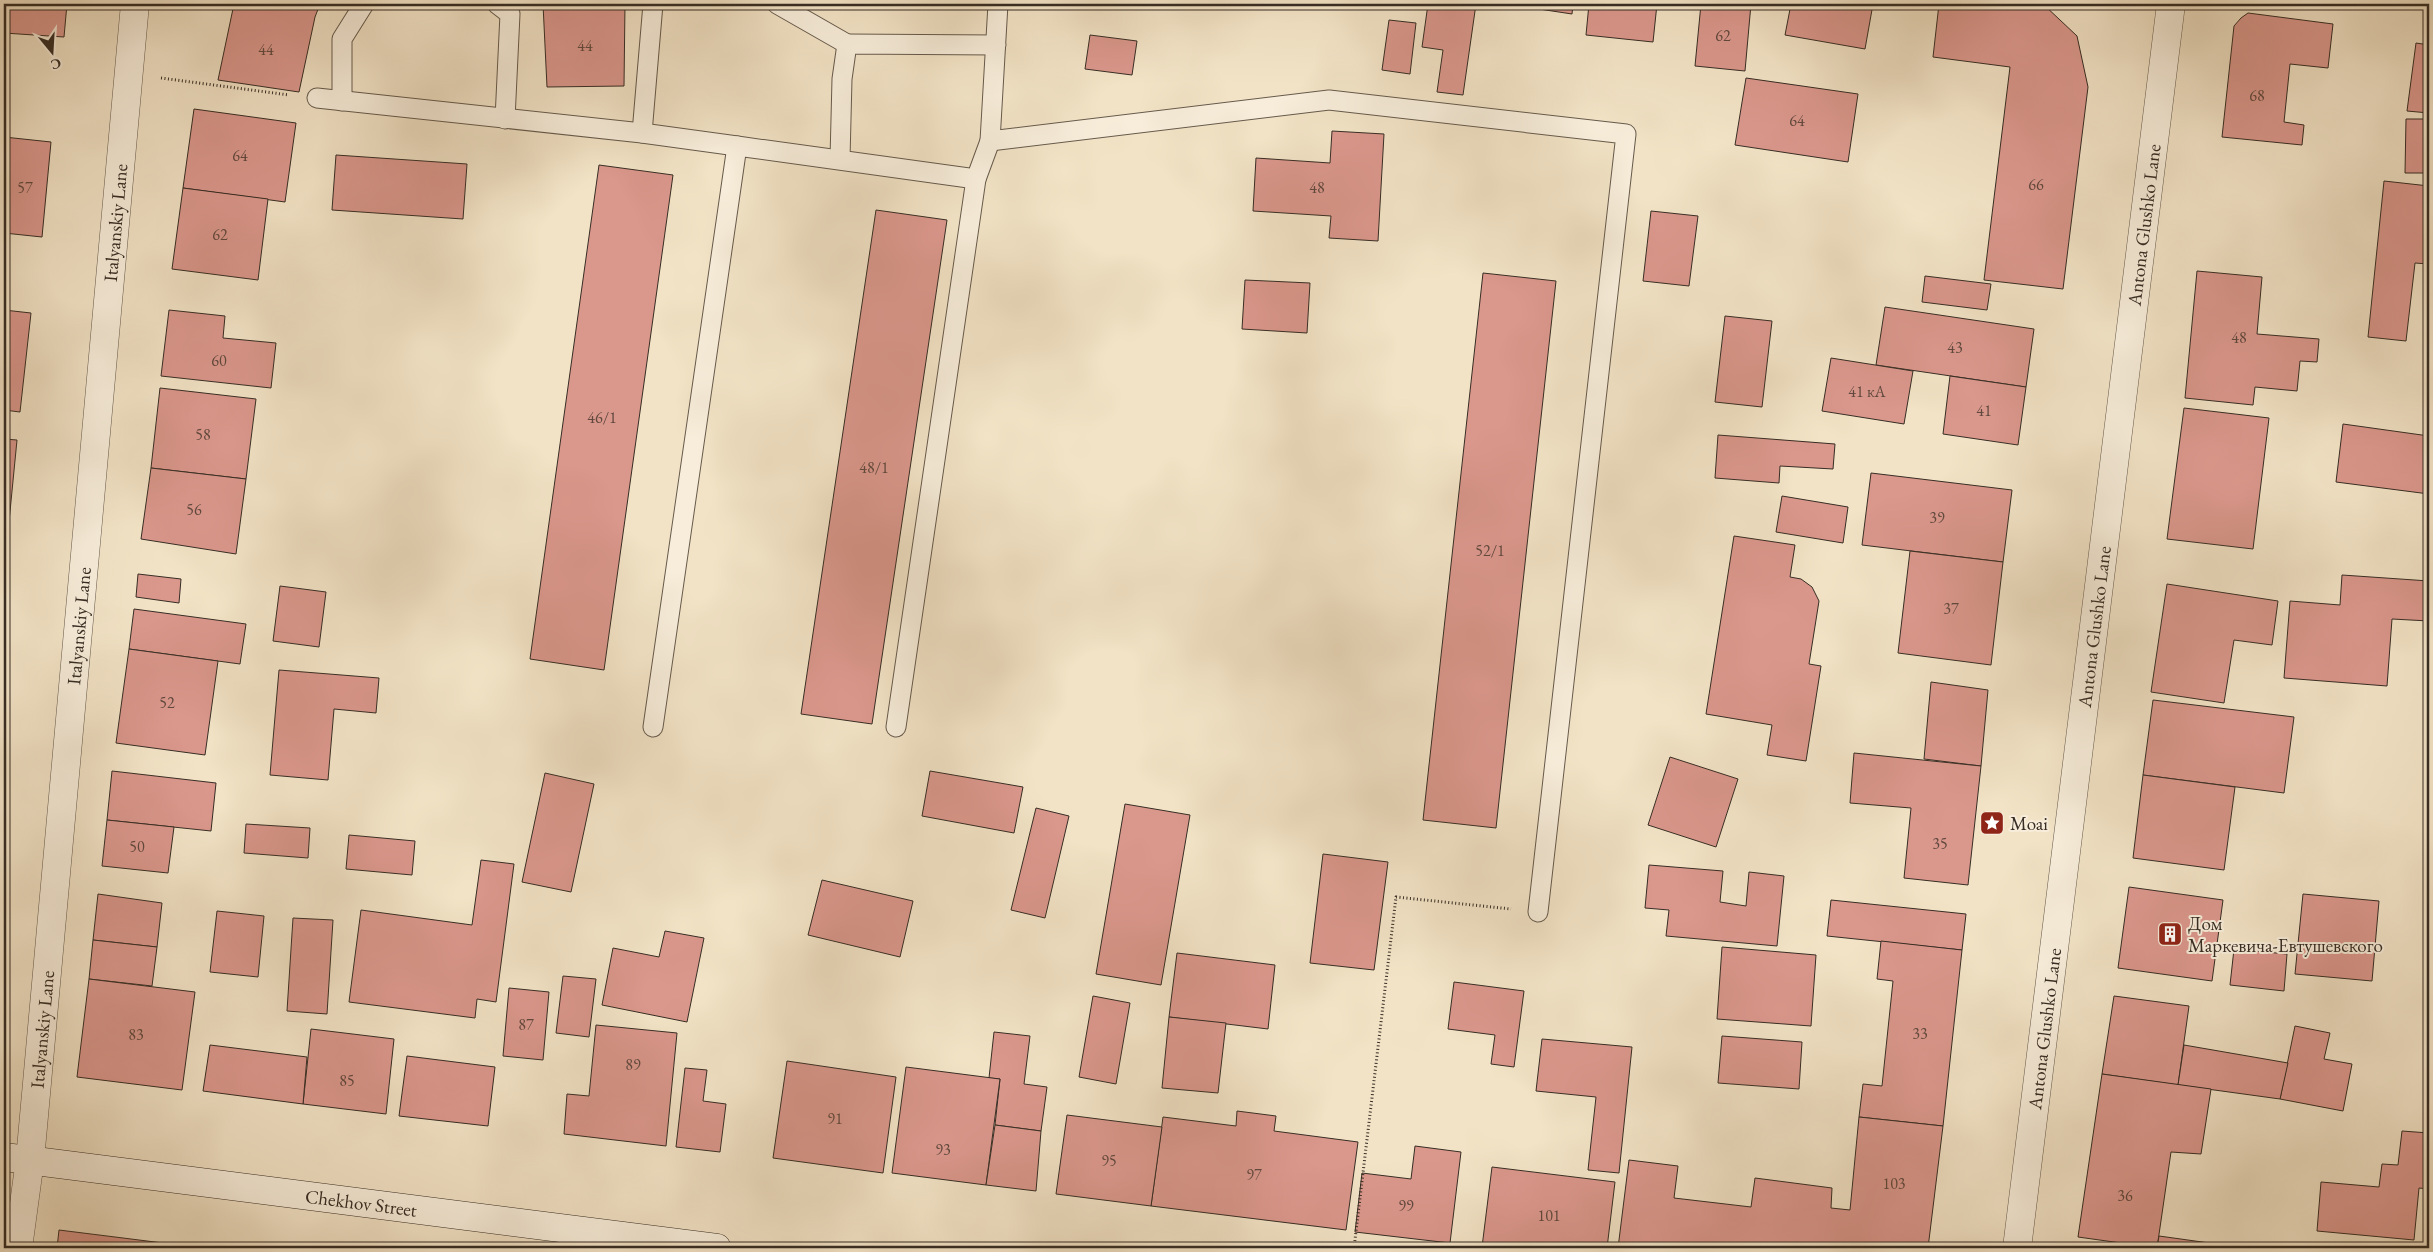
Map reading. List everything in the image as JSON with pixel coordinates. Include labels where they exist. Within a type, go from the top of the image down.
[{"type":"street","name":"Italyanskiy Lane","points":[[18,1248],[17,1159],[135,4]]},
{"type":"street","name":"Antona Glushko Lane","points":[[2018,1248],[2171,4]]},
{"type":"street","name":"Chekhov Street","points":[[17,1159],[717,1248]]},
{"type":"lane","points":[[342,101],[342,39],[364,4]]},
{"type":"lane","points":[[497,4],[510,14],[505,119]]},
{"type":"lane","points":[[642,133],[653,4]]},
{"type":"lane","points":[[777,4],[846,44],[996,45]]},
{"type":"lane","points":[[896,727],[976,179],[990,141],[998,4]]},
{"type":"lane","points":[[840,160],[842,79],[846,44]]},
{"type":"lane","points":[[317,98],[642,133],[976,179]]},
{"type":"lane","points":[[990,141],[1329,100],[1626,134],[1538,912]]},
{"type":"lane","points":[[653,727],[737,146]]},
{"type":"path","points":[[129,74],[317,98]]},
{"type":"path","points":[[1354,1248],[1396,897],[1538,912]]},
{"type":"building","points":[[4,4],[67,4],[64,37],[4,33]]},
{"type":"building","points":[[234,4],[320,4],[315,17],[299,92],[218,80]]},
{"type":"building","points":[[543,4],[625,4],[624,86],[547,87]]},
{"type":"building","points":[[1059,4],[1101,4],[1102,7],[1059,8]]},
{"type":"building","points":[[1428,4],[1476,4],[1463,95],[1437,92],[1443,50],[1422,47]]},
{"type":"building","points":[[1506,4],[1573,4],[1572,14]]},
{"type":"building","points":[[1589,4],[1657,4],[1653,42],[1586,35]]},
{"type":"building","points":[[1701,4],[1751,4],[1745,71],[1695,66]]},
{"type":"building","points":[[1791,4],[1873,4],[1865,49],[1785,35]]},
{"type":"building","points":[[1939,4],[2043,4],[2077,36],[2088,87],[2063,289],[1984,280],[2010,67],[1933,57]]},
{"type":"building","points":[[2248,13],[2333,24],[2328,68],[2290,64],[2284,122],[2304,125],[2302,145],[2222,137],[2234,26]]},
{"type":"building","points":[[1389,20],[1416,23],[1410,74],[1382,70]]},
{"type":"building","points":[[1090,35],[1137,41],[1132,75],[1085,69]]},
{"type":"building","points":[[2416,43],[2429,45],[2429,113],[2407,111]]},
{"type":"building","points":[[1746,78],[1858,94],[1848,162],[1735,145]]},
{"type":"building","points":[[194,109],[296,123],[285,202],[183,188]]},
{"type":"building","points":[[2406,119],[2429,119],[2429,173],[2405,173]]},
{"type":"building","points":[[1332,131],[1384,134],[1378,241],[1329,238],[1331,216],[1253,211],[1256,158],[1330,163]]},
{"type":"building","points":[[4,137],[51,142],[42,237],[4,233]]},
{"type":"building","points":[[336,155],[467,164],[463,219],[332,210]]},
{"type":"building","points":[[599,165],[673,175],[604,670],[530,659]]},
{"type":"building","points":[[2384,181],[2429,186],[2429,264],[2415,263],[2406,341],[2368,337]]},
{"type":"building","points":[[183,188],[268,199],[258,280],[172,269]]},
{"type":"building","points":[[876,210],[947,220],[872,724],[801,714]]},
{"type":"building","points":[[1651,211],[1698,216],[1689,286],[1643,281]]},
{"type":"building","points":[[2197,271],[2262,277],[2257,334],[2319,339],[2317,362],[2300,361],[2297,391],[2255,387],[2253,405],[2185,398]]},
{"type":"building","points":[[1483,273],[1556,281],[1496,828],[1423,820]]},
{"type":"building","points":[[1925,276],[1991,284],[1987,310],[1922,302]]},
{"type":"building","points":[[1245,280],[1310,283],[1307,333],[1242,329]]},
{"type":"building","points":[[1885,307],[2034,329],[2026,387],[1876,365]]},
{"type":"building","points":[[4,310],[31,313],[20,412],[4,410]]},
{"type":"building","points":[[169,310],[225,316],[223,338],[276,343],[271,388],[161,376]]},
{"type":"building","points":[[1725,316],[1772,321],[1762,407],[1715,402]]},
{"type":"building","points":[[1831,358],[1913,371],[1904,424],[1822,411]]},
{"type":"building","points":[[1950,376],[2026,387],[2018,445],[1943,434]]},
{"type":"building","points":[[160,388],[256,399],[246,479],[151,468]]},
{"type":"building","points":[[2184,408],[2269,418],[2253,549],[2167,539]]},
{"type":"building","points":[[2343,424],[2429,436],[2429,494],[2336,482]]},
{"type":"building","points":[[1718,435],[1835,444],[1833,469],[1780,466],[1779,483],[1715,478]]},
{"type":"building","points":[[4,439],[17,440],[8,532],[4,531]]},
{"type":"building","points":[[151,468],[246,479],[236,554],[141,539]]},
{"type":"building","points":[[1871,473],[2012,490],[2003,562],[1862,545]]},
{"type":"building","points":[[1782,496],[1848,507],[1843,543],[1776,532]]},
{"type":"building","points":[[4,531],[8,532],[5,561],[4,561]]},
{"type":"building","points":[[1734,536],[1795,545],[1790,577],[1801,579],[1812,587],[1819,601],[1809,664],[1821,666],[1806,761],[1767,755],[1772,725],[1706,714]]},
{"type":"building","points":[[1910,551],[2003,562],[1991,665],[1898,653]]},
{"type":"building","points":[[138,574],[181,579],[179,603],[136,597]]},
{"type":"building","points":[[2342,575],[2429,581],[2429,621],[2392,619],[2387,686],[2284,678],[2290,601],[2340,605]]},
{"type":"building","points":[[2167,584],[2278,601],[2272,645],[2234,640],[2224,703],[2151,692]]},
{"type":"building","points":[[280,586],[326,592],[319,647],[273,641]]},
{"type":"building","points":[[134,609],[246,624],[240,664],[129,649]]},
{"type":"building","points":[[129,649],[218,661],[205,755],[116,743]]},
{"type":"building","points":[[279,670],[379,678],[376,713],[334,709],[328,780],[270,775]]},
{"type":"building","points":[[1931,682],[1988,690],[1981,766],[1924,759]]},
{"type":"building","points":[[2153,700],[2294,717],[2284,793],[2143,775]]},
{"type":"building","points":[[1854,753],[1981,766],[1968,885],[1904,878],[1911,808],[1850,803]]},
{"type":"building","points":[[1670,757],[1738,779],[1716,847],[1648,825]]},
{"type":"building","points":[[112,771],[216,783],[211,831],[107,820]]},
{"type":"building","points":[[930,771],[1023,787],[1014,833],[922,816]]},
{"type":"building","points":[[545,773],[594,784],[571,892],[522,882]]},
{"type":"building","points":[[2143,775],[2235,787],[2224,870],[2133,858]]},
{"type":"building","points":[[1125,804],[1190,815],[1161,985],[1096,974]]},
{"type":"building","points":[[1036,808],[1069,816],[1045,918],[1011,910]]},
{"type":"building","points":[[107,820],[174,827],[168,873],[102,866]]},
{"type":"building","points":[[246,824],[310,828],[308,858],[244,853]]},
{"type":"building","points":[[349,835],[415,841],[412,875],[346,869]]},
{"type":"building","points":[[1323,854],[1388,862],[1374,970],[1310,963]]},
{"type":"building","points":[[481,860],[514,864],[496,1002],[477,999],[475,1018],[349,1002],[361,910],[472,925]]},
{"type":"building","points":[[1649,865],[1723,871],[1720,902],[1746,906],[1749,872],[1784,876],[1777,946],[1666,936],[1669,910],[1645,908]]},
{"type":"building","points":[[822,880],[913,901],[900,957],[808,935]]},
{"type":"building","name":"Дом Маркевича-Евтушевского","points":[[2129,887],[2223,900],[2212,981],[2118,968]]},
{"type":"building","points":[[98,894],[162,903],[157,947],[93,940]]},
{"type":"building","points":[[2303,894],[2379,901],[2372,981],[2295,974]]},
{"type":"building","points":[[1831,900],[1966,914],[1962,950],[1827,936]]},
{"type":"building","points":[[217,911],[264,916],[258,977],[210,972]]},
{"type":"building","points":[[293,918],[333,920],[327,1014],[287,1011]]},
{"type":"building","points":[[665,931],[704,938],[687,1022],[602,1005],[613,948],[659,957]]},
{"type":"building","points":[[93,940],[157,947],[152,986],[89,979]]},
{"type":"building","points":[[1881,941],[1962,950],[1943,1126],[1859,1117],[1863,1084],[1882,1086],[1893,981],[1877,979]]},
{"type":"building","points":[[1722,947],[1816,955],[1811,1026],[1717,1019]]},
{"type":"building","points":[[2234,949],[2287,954],[2284,991],[2230,985]]},
{"type":"building","points":[[1177,953],[1275,965],[1268,1029],[1169,1017]]},
{"type":"building","points":[[563,976],[596,979],[589,1037],[556,1033]]},
{"type":"building","points":[[89,979],[195,992],[182,1090],[77,1077]]},
{"type":"building","points":[[1454,982],[1524,991],[1514,1067],[1491,1064],[1495,1035],[1448,1029]]},
{"type":"building","points":[[509,988],[549,992],[543,1060],[503,1056]]},
{"type":"building","points":[[1093,996],[1130,1003],[1116,1084],[1079,1077]]},
{"type":"building","points":[[2114,996],[2189,1006],[2178,1085],[2102,1074]]},
{"type":"building","points":[[1169,1017],[1226,1023],[1218,1093],[1162,1088]]},
{"type":"building","points":[[596,1025],[677,1033],[666,1146],[564,1134],[567,1094],[589,1096]]},
{"type":"building","points":[[2295,1026],[2330,1033],[2324,1059],[2352,1064],[2343,1111],[2280,1099]]},
{"type":"building","points":[[311,1029],[394,1039],[386,1114],[303,1104]]},
{"type":"building","points":[[994,1032],[1030,1036],[1024,1084],[1047,1087],[1041,1131],[995,1125],[1000,1079],[989,1078]]},
{"type":"building","points":[[1722,1036],[1802,1042],[1799,1089],[1718,1083]]},
{"type":"building","points":[[1542,1039],[1632,1047],[1619,1173],[1588,1170],[1596,1097],[1536,1091]]},
{"type":"building","points":[[210,1045],[307,1057],[303,1104],[203,1091]]},
{"type":"building","points":[[2184,1045],[2288,1063],[2280,1099],[2178,1085]]},
{"type":"building","points":[[407,1056],[495,1067],[488,1126],[399,1116]]},
{"type":"building","points":[[787,1061],[896,1077],[883,1173],[773,1158]]},
{"type":"building","points":[[906,1067],[1000,1079],[986,1185],[892,1173]]},
{"type":"building","points":[[685,1068],[707,1070],[703,1101],[726,1104],[720,1152],[676,1147]]},
{"type":"building","points":[[2102,1074],[2211,1089],[2201,1154],[2171,1152],[2157,1248],[2078,1237]]},
{"type":"building","points":[[1237,1111],[1276,1116],[1274,1131],[1358,1142],[1346,1230],[1151,1206],[1163,1117],[1236,1126]]},
{"type":"building","points":[[1067,1115],[1162,1127],[1151,1206],[1056,1194]]},
{"type":"building","points":[[1859,1117],[1943,1126],[1928,1248],[1618,1248],[1629,1160],[1678,1166],[1674,1198],[1751,1207],[1755,1178],[1832,1188],[1831,1208],[1850,1210]]},
{"type":"building","points":[[995,1125],[1041,1131],[1036,1191],[986,1185]]},
{"type":"building","points":[[2402,1131],[2429,1133],[2429,1189],[2419,1188],[2414,1240],[2317,1231],[2321,1182],[2379,1187],[2382,1164],[2398,1165]]},
{"type":"building","points":[[1415,1146],[1461,1152],[1450,1243],[1355,1232],[1362,1173],[1411,1179]]},
{"type":"building","points":[[1492,1167],[1615,1182],[1607,1248],[1482,1247]]},
{"type":"building","points":[[59,1230],[203,1248],[57,1248]]},
{"type":"building","points":[[2159,1236],[2231,1246],[2230,1248],[2157,1248]]},
{"type":"place","name":"Moai","points":[[1992,823]]},
{"type":"place","name":"Дом Маркевича-Евтушевского","points":[[2170,934]]}]
